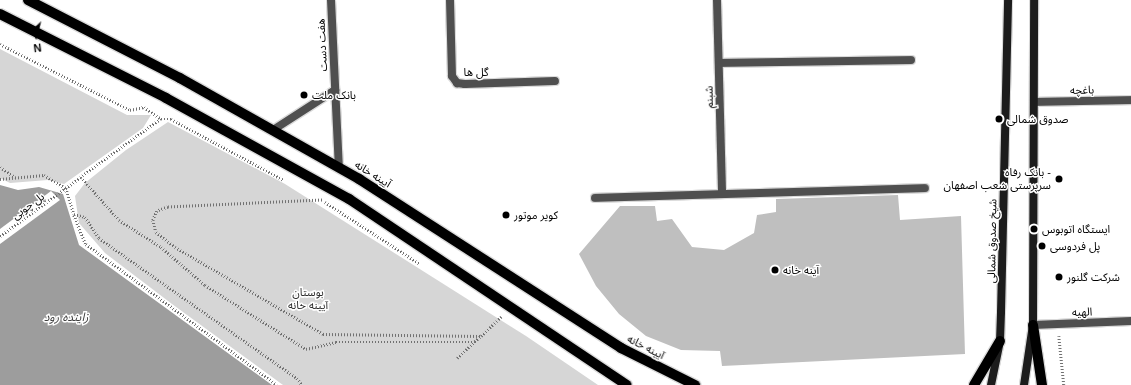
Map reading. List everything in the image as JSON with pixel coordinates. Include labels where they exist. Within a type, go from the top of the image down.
[{"type":"main road","name":"آیینه خانه","points":[[28,0],[180,78],[339,167],[621,348],[695,385]]},
{"type":"main road","name":"شیخ صدوق شمالی","points":[[991,385],[1000,341],[1008,0]]},
{"type":"main road","points":[[1024,385],[1033,325],[1034,0]]},
{"type":"main road","points":[[0,14],[166,98],[348,199],[627,385]]},
{"type":"main road","points":[[1033,325],[1042,385]]},
{"type":"main road","points":[[974,385],[978,381],[1000,341]]},
{"type":"street","name":"هفت دست","points":[[331,0],[339,167]]},
{"type":"street","name":"گل ها","points":[[450,0],[452,76],[457,83],[555,81]]},
{"type":"street","name":"شبنم","points":[[717,0],[722,194]]},
{"type":"street","points":[[719,63],[911,60]]},
{"type":"street","points":[[273,130],[335,90]]},
{"type":"street","name":"باغچه","points":[[1034,102],[1131,100]]},
{"type":"street","points":[[595,198],[925,188]]},
{"type":"street","name":"الهیه","points":[[1033,325],[1131,321]]},
{"type":"path","points":[[0,44],[130,110],[144,107],[161,118],[171,119],[288,182]]},
{"type":"path","name":"پل چوبی","points":[[0,236],[161,118]]},
{"type":"path","points":[[0,167],[15,178]]},
{"type":"path","points":[[0,179],[44,175],[66,188],[74,214],[86,244],[276,385]]},
{"type":"path","points":[[81,177],[119,220],[161,247],[205,285],[306,349],[336,342],[475,342]]},
{"type":"path","points":[[315,197],[322,200],[421,265]]},
{"type":"path","points":[[322,200],[168,207],[157,211],[153,220],[156,232],[175,246],[323,334],[481,336]]},
{"type":"path","points":[[74,214],[85,217],[99,238],[297,378],[302,385]]},
{"type":"path","points":[[457,358],[500,317]]},
{"type":"path","points":[[1059,324],[1064,385]]},
{"type":"green space","points":[[0,49],[127,115],[151,115],[143,128],[64,184],[48,180],[10,183],[0,178]]},
{"type":"green space","name":"بوستان آیینه خانه","points":[[168,122],[285,184],[526,336],[598,385],[283,385],[105,253],[79,223],[75,196],[85,183],[126,150]]},
{"type":"water","name":"زاینده رود","points":[[0,185],[18,190],[39,187],[63,194],[79,245],[272,385],[0,385]]},
{"type":"pier","points":[[51,191],[60,200],[0,244],[0,229]]},
{"type":"building","name":"آینه خانه","points":[[898,195],[900,220],[961,216],[965,354],[722,366],[720,351],[681,350],[646,336],[619,314],[596,286],[579,254],[620,206],[655,206],[657,221],[672,219],[692,247],[724,250],[754,233],[757,215],[776,212],[776,199]]},
{"type":"place","name":"بانک ملت","points":[[304,95]]},
{"type":"place","name":"صدوق شمالی","points":[[999,119]]},
{"type":"place","name":"بانک رفاه - سرپرستی شعب اصفهان","points":[[1059,179]]},
{"type":"place","name":"کویر موتور","points":[[506,215]]},
{"type":"place","name":"ایستگاه اتوبوس","points":[[1034,229]]},
{"type":"place","name":"پل فردوسی","points":[[1042,246]]},
{"type":"place","name":"آینه خانه","points":[[775,270]]},
{"type":"place","name":"شرکت گلنور","points":[[1059,277]]}]
